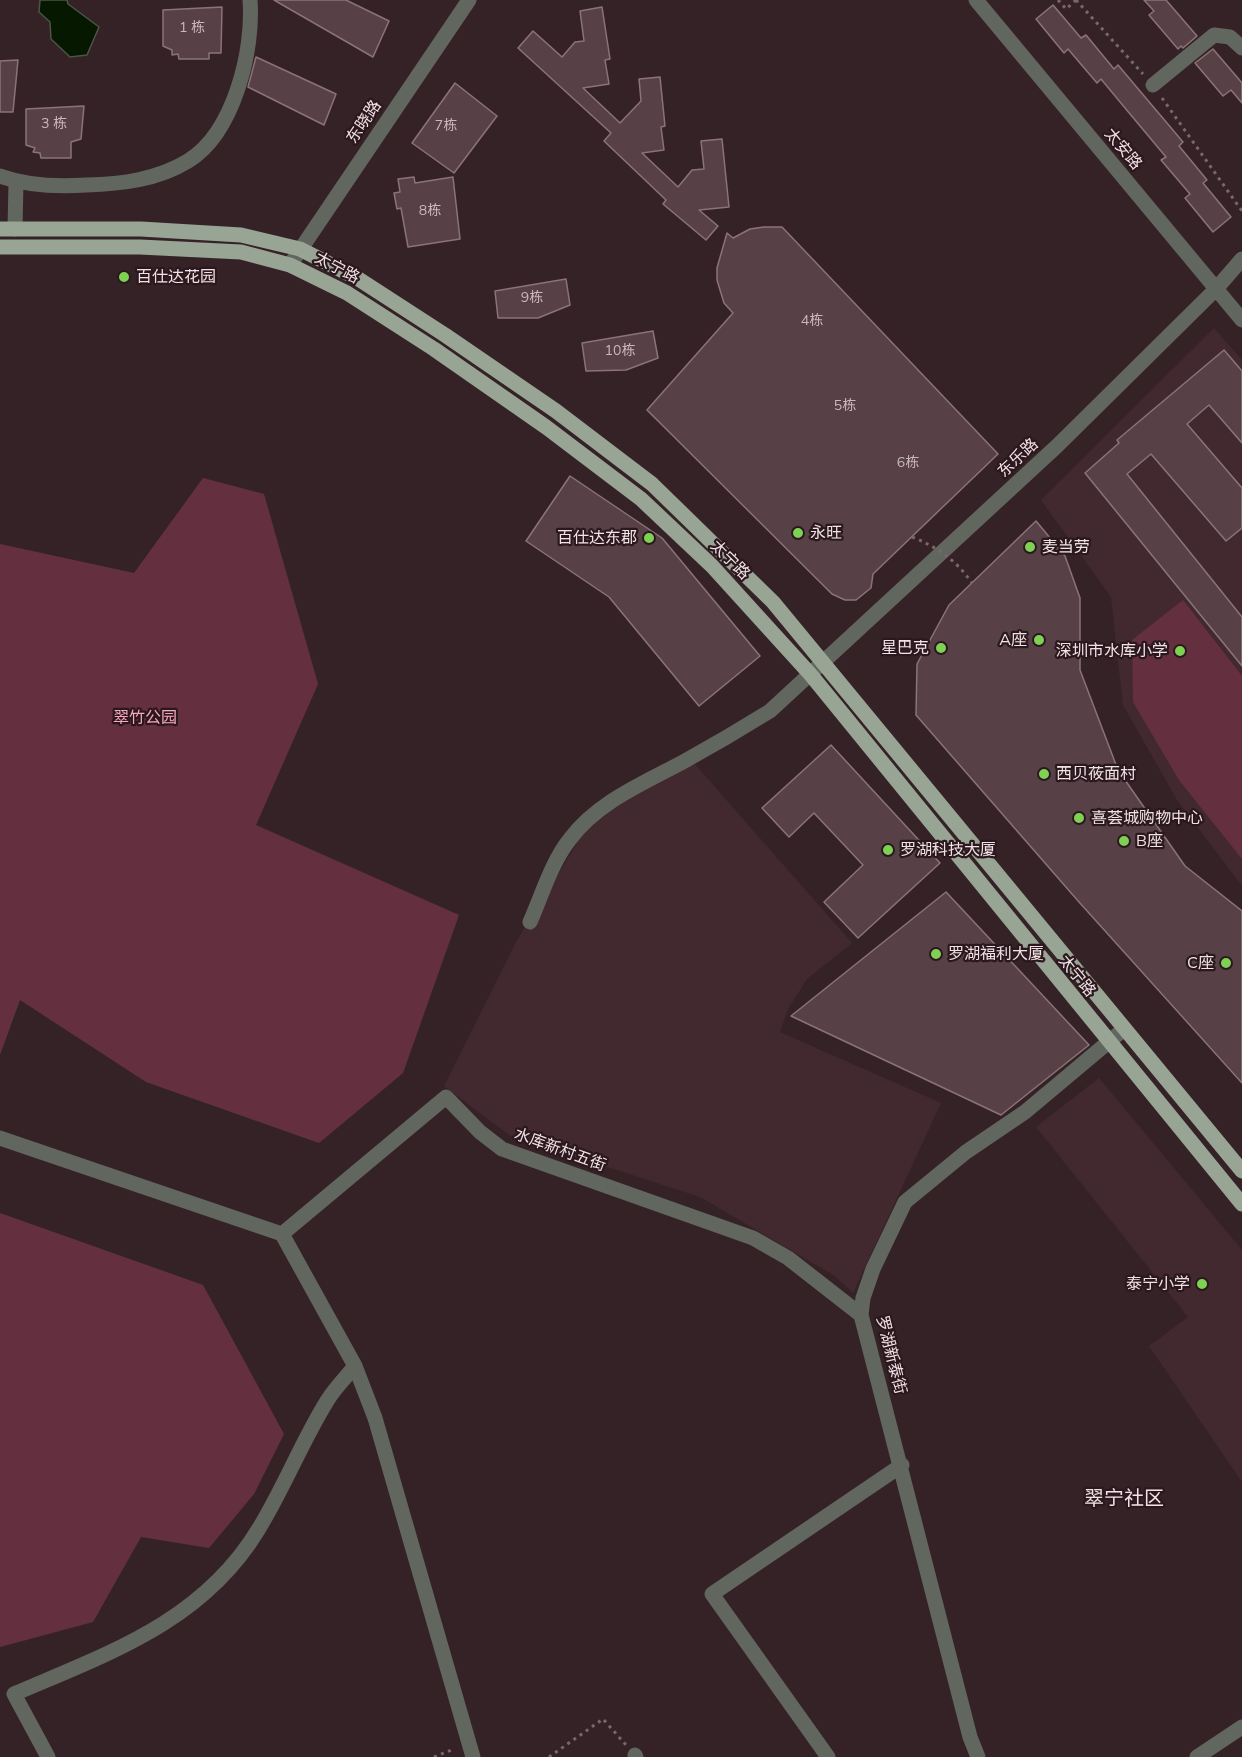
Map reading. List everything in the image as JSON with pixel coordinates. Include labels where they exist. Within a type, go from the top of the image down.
[{"type":"main road","name":"太宁路","points":[[8,229],[141,229],[241,235],[300,249],[357,278],[445,335],[556,411],[652,484],[773,602],[1242,1171]]},
{"type":"main road","name":"太宁路","points":[[0,247],[141,248],[241,252],[290,265],[347,293],[434,350],[546,427],[641,499],[712,566],[811,675],[1108,1043],[1242,1204]]},
{"type":"street","points":[[0,176],[16,182],[54,187],[118,184],[158,175],[189,160],[214,135],[235,98],[248,54],[250,0]]},
{"type":"street","name":"东晓路","points":[[290,265],[470,0]]},
{"type":"street","name":"太安路","points":[[976,0],[1242,320]]},
{"type":"street","points":[[1153,86],[1214,35],[1230,37],[1242,48]]},
{"type":"street","points":[[8,229],[16,182]]},
{"type":"street","name":"东乐路","points":[[530,922],[552,869],[582,824],[620,795],[727,738],[770,711],[825,663],[1057,446],[1216,289],[1242,259]]},
{"type":"street","name":"罗湖新泰街","points":[[978,1757],[970,1737],[902,1466],[861,1315],[863,1298],[873,1269],[905,1202],[957,1159],[1025,1112],[1124,1029]]},
{"type":"street","name":"水库新村五街","points":[[282,1234],[446,1097],[480,1132],[502,1149],[753,1238],[788,1258],[861,1315]]},
{"type":"street","points":[[0,1138],[282,1234],[355,1366],[375,1418],[471,1750]]},
{"type":"street","points":[[48,1757],[14,1694],[151,1632],[193,1605],[228,1573],[257,1532],[283,1489],[328,1400],[355,1366]]},
{"type":"street","points":[[826,1756],[712,1594],[902,1466]]},
{"type":"street","points":[[1197,1757],[1242,1727]]},
{"type":"path","points":[[1058,0],[1066,9],[1076,0],[1153,86],[1242,211]]},
{"type":"path","points":[[912,537],[938,548],[963,570],[972,583]]},
{"type":"path","points":[[549,1757],[603,1719],[636,1756]]},
{"type":"path","points":[[434,1757],[471,1750]]},
{"type":"shaded area","points":[[40,0],[67,0],[68,4],[99,27],[87,55],[70,57],[51,39],[50,22],[39,12]]},
{"type":"shaded area","name":"深圳市水库小学","points":[[1214,328],[1242,360],[1242,886],[1177,800],[1123,705],[1111,597],[1041,500]]},
{"type":"shaded area","points":[[693,762],[852,943],[807,979],[788,1009],[780,1032],[941,1103],[853,1293],[835,1276],[700,1197],[509,1135],[444,1086],[516,942],[589,824],[644,788]]},
{"type":"shaded area","name":"泰宁小学","points":[[1099,1078],[1242,1250],[1242,1482],[1149,1346],[1188,1317],[1036,1127]]},
{"type":"green space","name":"翠竹公园","points":[[203,478],[264,494],[318,684],[256,825],[459,915],[403,1073],[319,1143],[146,1082],[20,1000],[0,1055],[0,544],[134,573]]},
{"type":"green space","points":[[1183,600],[1242,676],[1242,859],[1179,780],[1133,702],[1132,640]]},
{"type":"green space","points":[[0,1213],[203,1285],[284,1434],[254,1494],[209,1548],[141,1537],[93,1622],[0,1647]]},
{"type":"building","points":[[274,0],[346,0],[389,21],[373,57]]},
{"type":"building","points":[[1144,0],[1166,0],[1197,36],[1183,48],[1181,46],[1178,49],[1149,15],[1154,11]]},
{"type":"building","points":[[1053,5],[1081,38],[1086,35],[1114,69],[1118,65],[1183,142],[1179,146],[1207,180],[1203,183],[1231,217],[1213,232],[1185,198],[1190,194],[1161,160],[1166,157],[1101,79],[1097,83],[1068,49],[1064,53],[1036,19]]},
{"type":"building","points":[[222,7],[221,53],[209,53],[209,59],[179,59],[178,54],[172,55],[172,50],[163,46],[163,10]]},
{"type":"building","points":[[602,7],[610,59],[605,60],[609,84],[583,88],[620,123],[641,101],[639,79],[660,77],[665,126],[661,127],[664,150],[642,153],[678,187],[692,170],[704,169],[701,141],[722,139],[729,207],[699,210],[718,226],[706,240],[663,204],[666,200],[604,141],[611,133],[518,48],[533,31],[562,57],[575,42],[584,41],[580,11]]},
{"type":"building","points":[[1213,49],[1242,83],[1242,103],[1231,90],[1223,96],[1195,63]]},
{"type":"building","points":[[256,57],[336,94],[324,125],[248,87]]},
{"type":"building","points":[[18,60],[13,112],[0,112],[0,61]]},
{"type":"building","points":[[455,83],[497,116],[454,173],[412,143]]},
{"type":"building","points":[[84,106],[81,139],[71,142],[71,158],[41,158],[40,153],[33,152],[35,148],[26,145],[26,109]]},
{"type":"building","points":[[414,177],[415,183],[453,177],[460,239],[408,247],[401,208],[397,209],[394,193],[400,192],[398,179]]},
{"type":"building","points":[[782,227],[998,454],[873,574],[871,588],[856,600],[845,600],[832,594],[647,410],[733,313],[724,303],[717,280],[717,268],[727,233],[733,238],[750,229]]},
{"type":"building","points":[[566,279],[570,305],[538,318],[498,318],[495,291]]},
{"type":"building","points":[[653,331],[658,358],[626,370],[586,371],[582,343]]},
{"type":"building","points":[[1224,350],[1242,371],[1242,443],[1209,405],[1187,424],[1242,488],[1242,528],[1226,541],[1151,454],[1127,474],[1242,617],[1242,666],[1085,473],[1119,443],[1117,440]]},
{"type":"building","points":[[570,476],[662,538],[760,656],[699,706],[609,597],[526,541]]},
{"type":"building","name":"喜荟城购物中心","points":[[1036,521],[1065,556],[1080,598],[1080,670],[1118,770],[1185,866],[1242,911],[1242,1083],[1079,902],[916,715],[917,664],[949,605]]},
{"type":"building","name":"罗湖科技大厦","points":[[831,745],[940,863],[858,938],[824,902],[863,865],[814,813],[789,837],[762,808]]},
{"type":"building","name":"罗湖福利大厦","points":[[946,892],[1089,1045],[1001,1115],[791,1016]]},
{"type":"place","name":"百仕达花园","points":[[124,277]]},
{"type":"place","name":"永旺","points":[[798,533]]},
{"type":"place","name":"百仕达东郡","points":[[649,538]]},
{"type":"place","name":"麦当劳","points":[[1030,547]]},
{"type":"place","name":"A座","points":[[1039,640]]},
{"type":"place","name":"星巴克","points":[[941,648]]},
{"type":"place","name":"深圳市水库小学","points":[[1180,651]]},
{"type":"place","name":"西贝莜面村","points":[[1044,774]]},
{"type":"place","name":"喜荟城购物中心","points":[[1079,818]]},
{"type":"place","name":"B座","points":[[1124,841]]},
{"type":"place","name":"罗湖科技大厦","points":[[888,850]]},
{"type":"place","name":"罗湖福利大厦","points":[[936,954]]},
{"type":"place","name":"C座","points":[[1226,963]]},
{"type":"place","name":"泰宁小学","points":[[1202,1284]]},
{"type":"district","name":"翠宁社区","points":[[1124,1499]]}]
